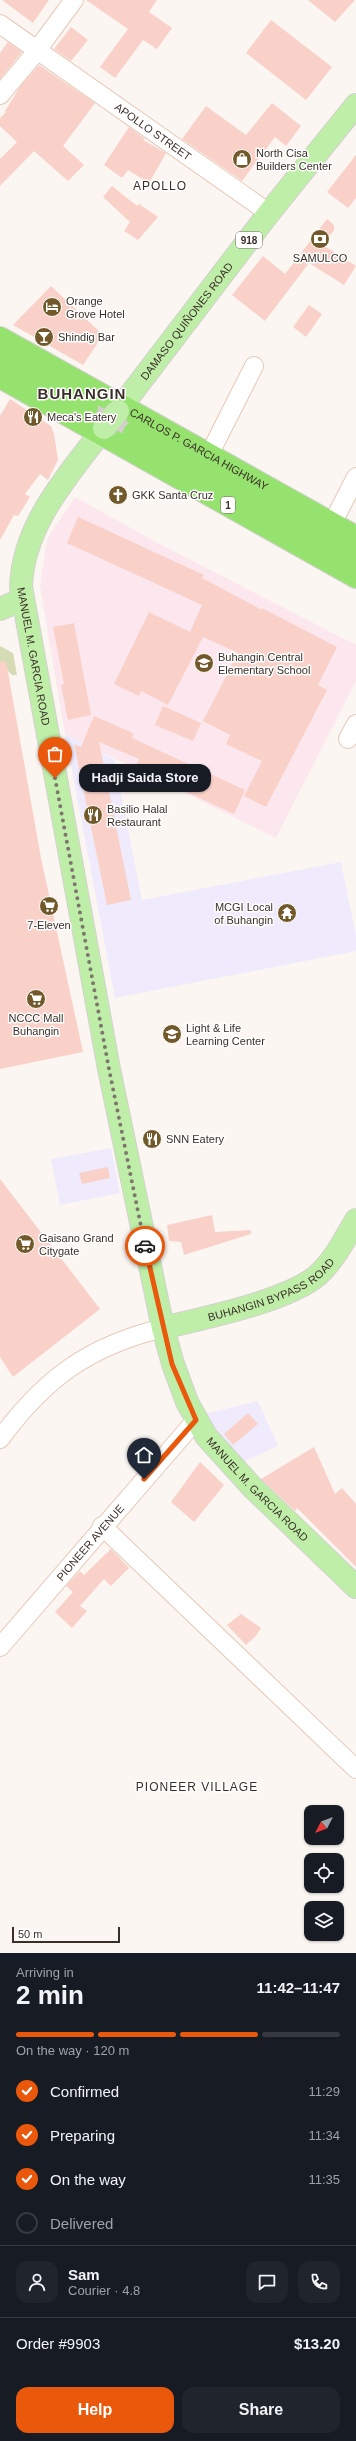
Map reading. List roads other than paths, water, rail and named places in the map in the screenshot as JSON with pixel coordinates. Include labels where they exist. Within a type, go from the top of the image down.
[{"type":"highway","name":"CARLOS P. GARCIA HIGHWAY","points":[[0,338],[120,409],[208,455],[356,537]]},
{"type":"highway","points":[[0,358],[87,407]]},
{"type":"highway","name":"1","points":[[0,377],[103,431],[356,577]]},
{"type":"highway","name":"CARLOS P. GARCIA HIGHWAY","points":[[134,433],[356,558]]},
{"type":"main road","name":"DAMASO QUIÑONES ROAD","points":[[120,409],[269,213],[356,105]]},
{"type":"main road","name":"918","points":[[103,431],[120,409]]},
{"type":"main road","name":"MANUEL M. GARCIA ROAD","points":[[103,431],[58,489],[36,528],[23,560],[23,599],[109,1069],[163,1328],[178,1380],[196,1420],[218,1450],[252,1487],[356,1587]]},
{"type":"main road","points":[[0,609],[23,599]]},
{"type":"main road","name":"BUHANGIN BYPASS ROAD","points":[[163,1328],[266,1300],[304,1285],[329,1263],[356,1220]]},
{"type":"street","points":[[0,96],[37,50],[74,0]]},
{"type":"street","name":"APOLLO STREET","points":[[0,24],[269,213]]},
{"type":"street","points":[[208,455],[254,366]]},
{"type":"street","points":[[332,524],[356,477]]},
{"type":"street","points":[[0,1439],[48,1384],[74,1364],[103,1347],[134,1335],[163,1328]]},
{"type":"street","name":"PIONEER AVENUE","points":[[0,1647],[102,1526],[196,1420]]},
{"type":"street","points":[[102,1526],[356,1769]]},
{"type":"tunnel","points":[[87,407],[134,433]]},
{"type":"place","name":"North Cisa Builders Center","points":[[242,159]]},
{"type":"place","name":"SAMULCO","points":[[320,239]]},
{"type":"place","name":"Orange Grove Hotel","points":[[52,307]]},
{"type":"place","name":"Shindig Bar","points":[[44,337]]},
{"type":"place","name":"Meca's Eatery","points":[[33,417]]},
{"type":"place","name":"GKK Santa Cruz","points":[[118,495]]},
{"type":"place","name":"Buhangin Central Elementary School","points":[[204,663]]},
{"type":"place","name":"Hadji Saida Store","points":[[55,778]]},
{"type":"place","name":"Basilio Halal Restaurant","points":[[93,815]]},
{"type":"place","name":"7-Eleven","points":[[49,906]]},
{"type":"place","name":"MCGI Local of Buhangin","points":[[287,913]]},
{"type":"place","name":"NCCC Mall Buhangin","points":[[36,999]]},
{"type":"place","name":"Light & Life Learning Center","points":[[172,1034]]},
{"type":"place","name":"SNN Eatery","points":[[152,1139]]},
{"type":"place","name":"Gaisano Grand Citygate","points":[[25,1244]]},
{"type":"district","name":"APOLLO","points":[[160,186]]},
{"type":"district","name":"BUHANGIN","points":[[82,393]]},
{"type":"district","name":"PIONEER VILLAGE","points":[[197,1787]]}]
